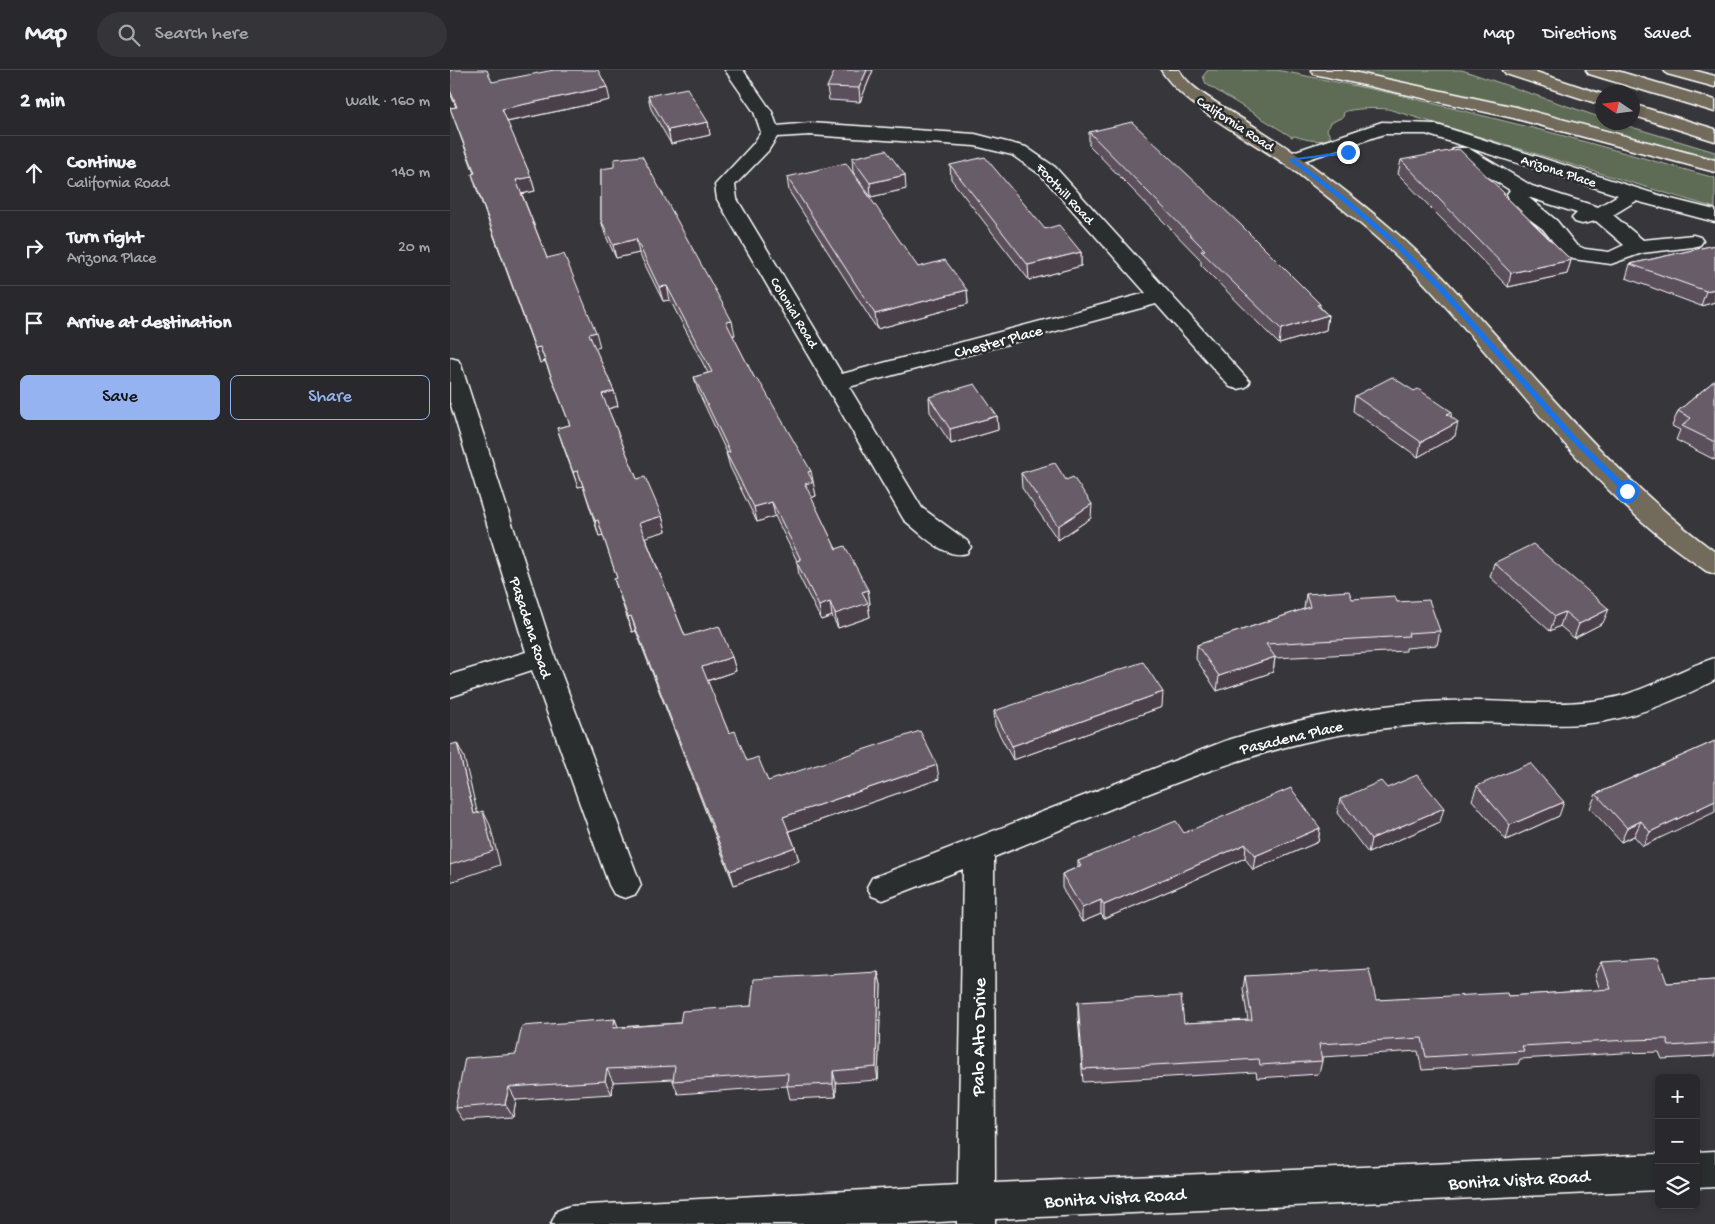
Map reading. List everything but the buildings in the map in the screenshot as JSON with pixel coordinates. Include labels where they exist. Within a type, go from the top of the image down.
[{"type":"main road","name":"California Road","points":[[1170,70],[1175,78],[1196,97],[1291,159],[1342,198],[1397,245],[1444,291],[1518,378],[1602,467],[1666,528],[1715,566]]},
{"type":"main road","points":[[1320,70],[1516,113],[1715,166]]},
{"type":"main road","points":[[1512,70],[1595,98]]},
{"type":"main road","points":[[1595,70],[1715,106]]},
{"type":"main road","points":[[1673,70],[1715,82]]},
{"type":"main road","points":[[1640,112],[1715,135]]},
{"type":"street","points":[[734,70],[763,112],[770,132]]},
{"type":"street","points":[[1341,141],[1336,128],[1346,121],[1375,112],[1399,116],[1427,128]]},
{"type":"street","points":[[1291,159],[1348,152],[1390,137],[1403,127]]},
{"type":"street","name":"Arizona Place","points":[[1291,159],[1382,128],[1427,128],[1473,141],[1634,194],[1715,216]]},
{"type":"street","name":"Foothill Road","points":[[770,132],[810,129],[962,139],[1002,145],[1019,151],[1048,170],[1238,382]]},
{"type":"street","name":"Colonial Road","points":[[770,132],[766,142],[757,154],[730,177],[725,185],[727,199],[913,514],[958,547]]},
{"type":"street","points":[[1461,152],[1525,190],[1600,214],[1638,247]]},
{"type":"street","points":[[1525,190],[1517,194],[1519,202],[1550,225],[1569,249],[1580,255],[1611,258],[1638,247],[1693,241]]},
{"type":"street","points":[[1550,225],[1600,214],[1634,194]]},
{"type":"street","name":"Chester Place","points":[[837,383],[1159,296]]},
{"type":"street","name":"Pasadena Road","points":[[450,365],[458,423],[625,885]]},
{"type":"street","points":[[450,686],[541,656]]},
{"type":"street","name":"Pasadena Place","points":[[883,887],[1235,749],[1286,734],[1327,725],[1447,712],[1592,712],[1627,705],[1689,681],[1715,668]]},
{"type":"street","name":"Palo Alto Drive","points":[[975,1213],[979,850]]},
{"type":"street","points":[[1700,1170],[1715,1169]]},
{"type":"street","name":"Bonita Vista Road","points":[[570,1224],[975,1213],[1655,1172]]},
{"type":"green space","points":[[1208,70],[1277,70],[1391,93],[1557,134],[1715,178],[1715,208],[1388,109],[1372,108],[1344,112],[1343,117],[1330,123],[1327,130],[1331,138],[1327,140],[1292,137],[1206,84],[1203,76]]},
{"type":"green space","points":[[1349,70],[1462,70],[1595,116],[1595,129]]},
{"type":"green space","points":[[1599,130],[1640,130],[1715,152],[1715,158]]},
{"type":"route","points":[[1348,152],[1291,159],[1342,198],[1397,245],[1444,291],[1518,378],[1574,439],[1627,491]]}]
